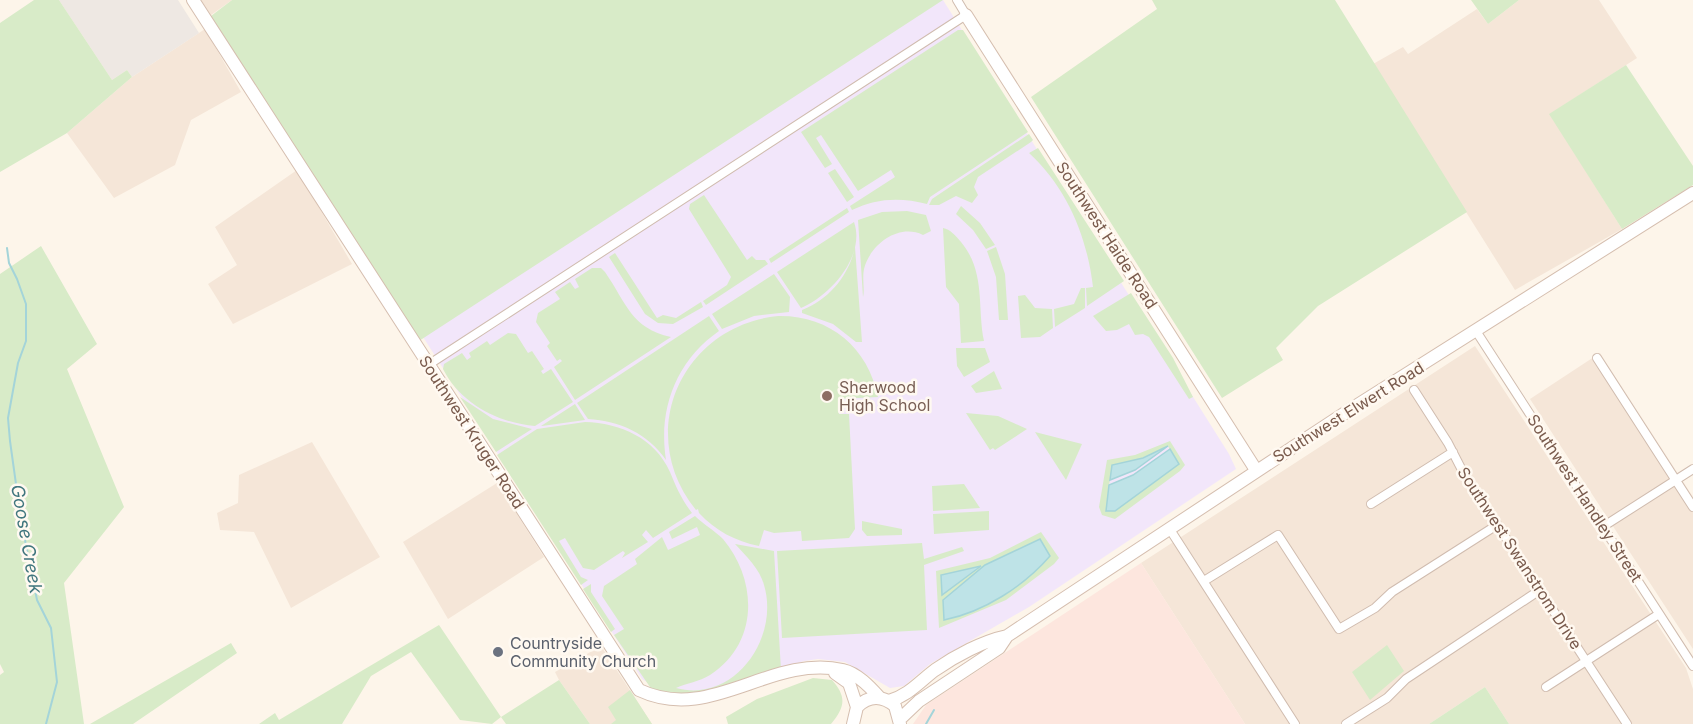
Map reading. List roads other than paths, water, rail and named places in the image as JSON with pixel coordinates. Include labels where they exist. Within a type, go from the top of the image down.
[{"type":"street","name":"Southwest Kruger Road","points":[[193,0],[633,683],[662,705],[693,712]]},
{"type":"street","name":"Southwest Haide Road","points":[[957,0],[1256,470]]},
{"type":"street","points":[[428,365],[966,15]]},
{"type":"street","name":"Southwest Elwert Road","points":[[857,707],[863,701],[904,697],[951,661],[994,639],[1007,636],[1256,470],[1693,193]]},
{"type":"street","name":"Southwest Handley Street","points":[[1476,331],[1659,614],[1690,654],[1693,666]]},
{"type":"street","points":[[1597,358],[1693,507]]},
{"type":"street","name":"Southwest Swanstrom Drive","points":[[1414,390],[1497,525],[1627,724]]},
{"type":"street","points":[[1371,504],[1453,452]]},
{"type":"street","points":[[1604,526],[1693,469]]},
{"type":"street","points":[[1204,581],[1278,535],[1339,629],[1375,608],[1392,592],[1497,525]]},
{"type":"street","points":[[1169,528],[1295,724]]},
{"type":"street","points":[[1346,724],[1387,698],[1406,679],[1540,590]]},
{"type":"street","points":[[1546,687],[1659,614]]},
{"type":"street","name":"Southwest Elwert Road","points":[[900,722],[919,701],[999,648],[1007,636]]},
{"type":"street","points":[[832,670],[849,683],[857,707],[851,723]]},
{"type":"street","points":[[716,708],[803,671],[832,670],[849,672],[899,712],[900,722]]},
{"type":"water","points":[[1168,446],[1135,470],[1110,480],[1112,465],[1143,458]]},
{"type":"water","points":[[1170,449],[1179,464],[1115,511],[1106,511],[1109,485],[1133,475]]},
{"type":"water","points":[[1040,539],[1050,556],[1028,578],[1002,596],[974,611],[944,620],[943,600],[985,565]]},
{"type":"water","points":[[981,566],[942,595],[941,575]]},
{"type":"waterway","name":"Goose Creek","points":[[7,248],[9,263],[26,304],[26,341],[18,363],[8,418],[10,441],[21,520],[37,600],[51,628],[57,682],[46,724]]},
{"type":"waterway","points":[[926,724],[934,710]]},
{"type":"place","name":"Sherwood High School","points":[[827,396]]},
{"type":"place","name":"Countryside Community Church","points":[[498,652]]}]
